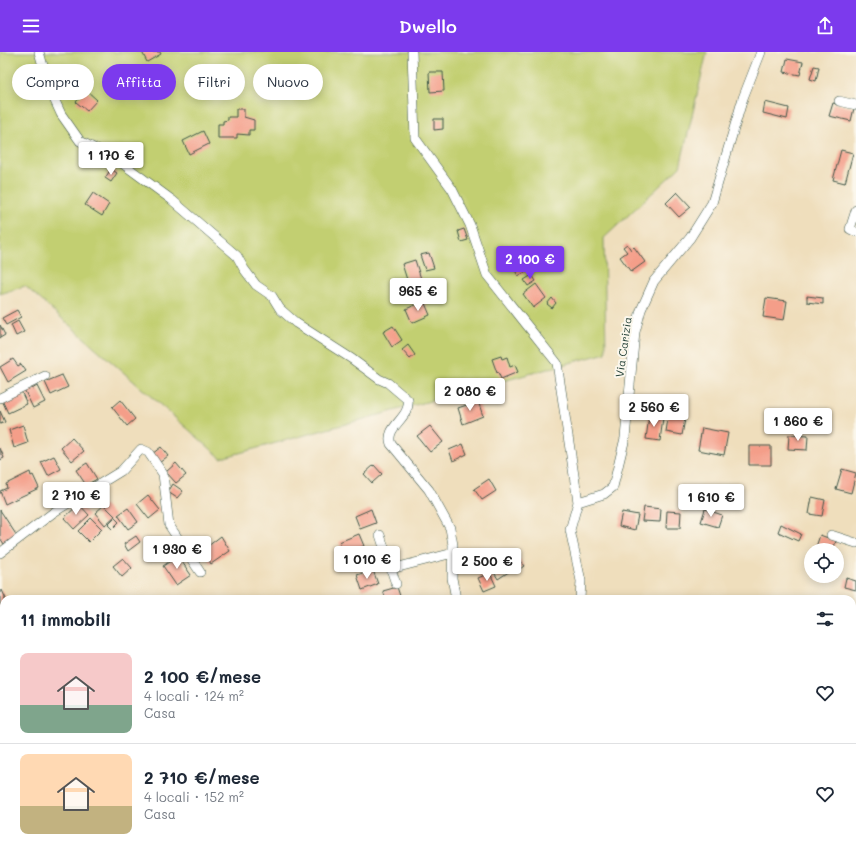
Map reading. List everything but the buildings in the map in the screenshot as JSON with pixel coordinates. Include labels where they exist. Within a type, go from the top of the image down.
[{"type":"street","points":[[39,52],[50,90],[61,114],[80,141],[119,161],[172,200],[237,256],[244,269],[256,285],[272,296],[280,309],[296,323],[359,363],[379,379],[388,383],[408,400],[405,414],[391,430],[388,438],[391,444],[428,490],[450,528],[453,553],[452,578],[455,595]]},
{"type":"street","points":[[412,52],[415,138],[452,189],[470,225],[487,275],[558,363],[578,502],[570,530],[581,581],[580,595]]},
{"type":"street","name":"Via Carizia","points":[[578,502],[604,494],[613,487],[625,438],[635,332],[641,310],[654,281],[690,238],[712,203],[743,98],[761,52]]},
{"type":"street","points":[[839,101],[856,105]]},
{"type":"street","points":[[856,210],[850,229],[856,232]]},
{"type":"street","points":[[0,398],[45,376]]},
{"type":"street","points":[[0,553],[54,512],[121,471],[141,449],[148,452],[163,474],[169,525],[200,572]]},
{"type":"street","points":[[380,535],[396,584]]},
{"type":"street","points":[[831,535],[856,543]]},
{"type":"street","points":[[391,568],[453,553]]},
{"type":"green space","points":[[0,52],[707,52],[680,167],[604,238],[606,353],[221,458],[25,286],[0,294]]}]
